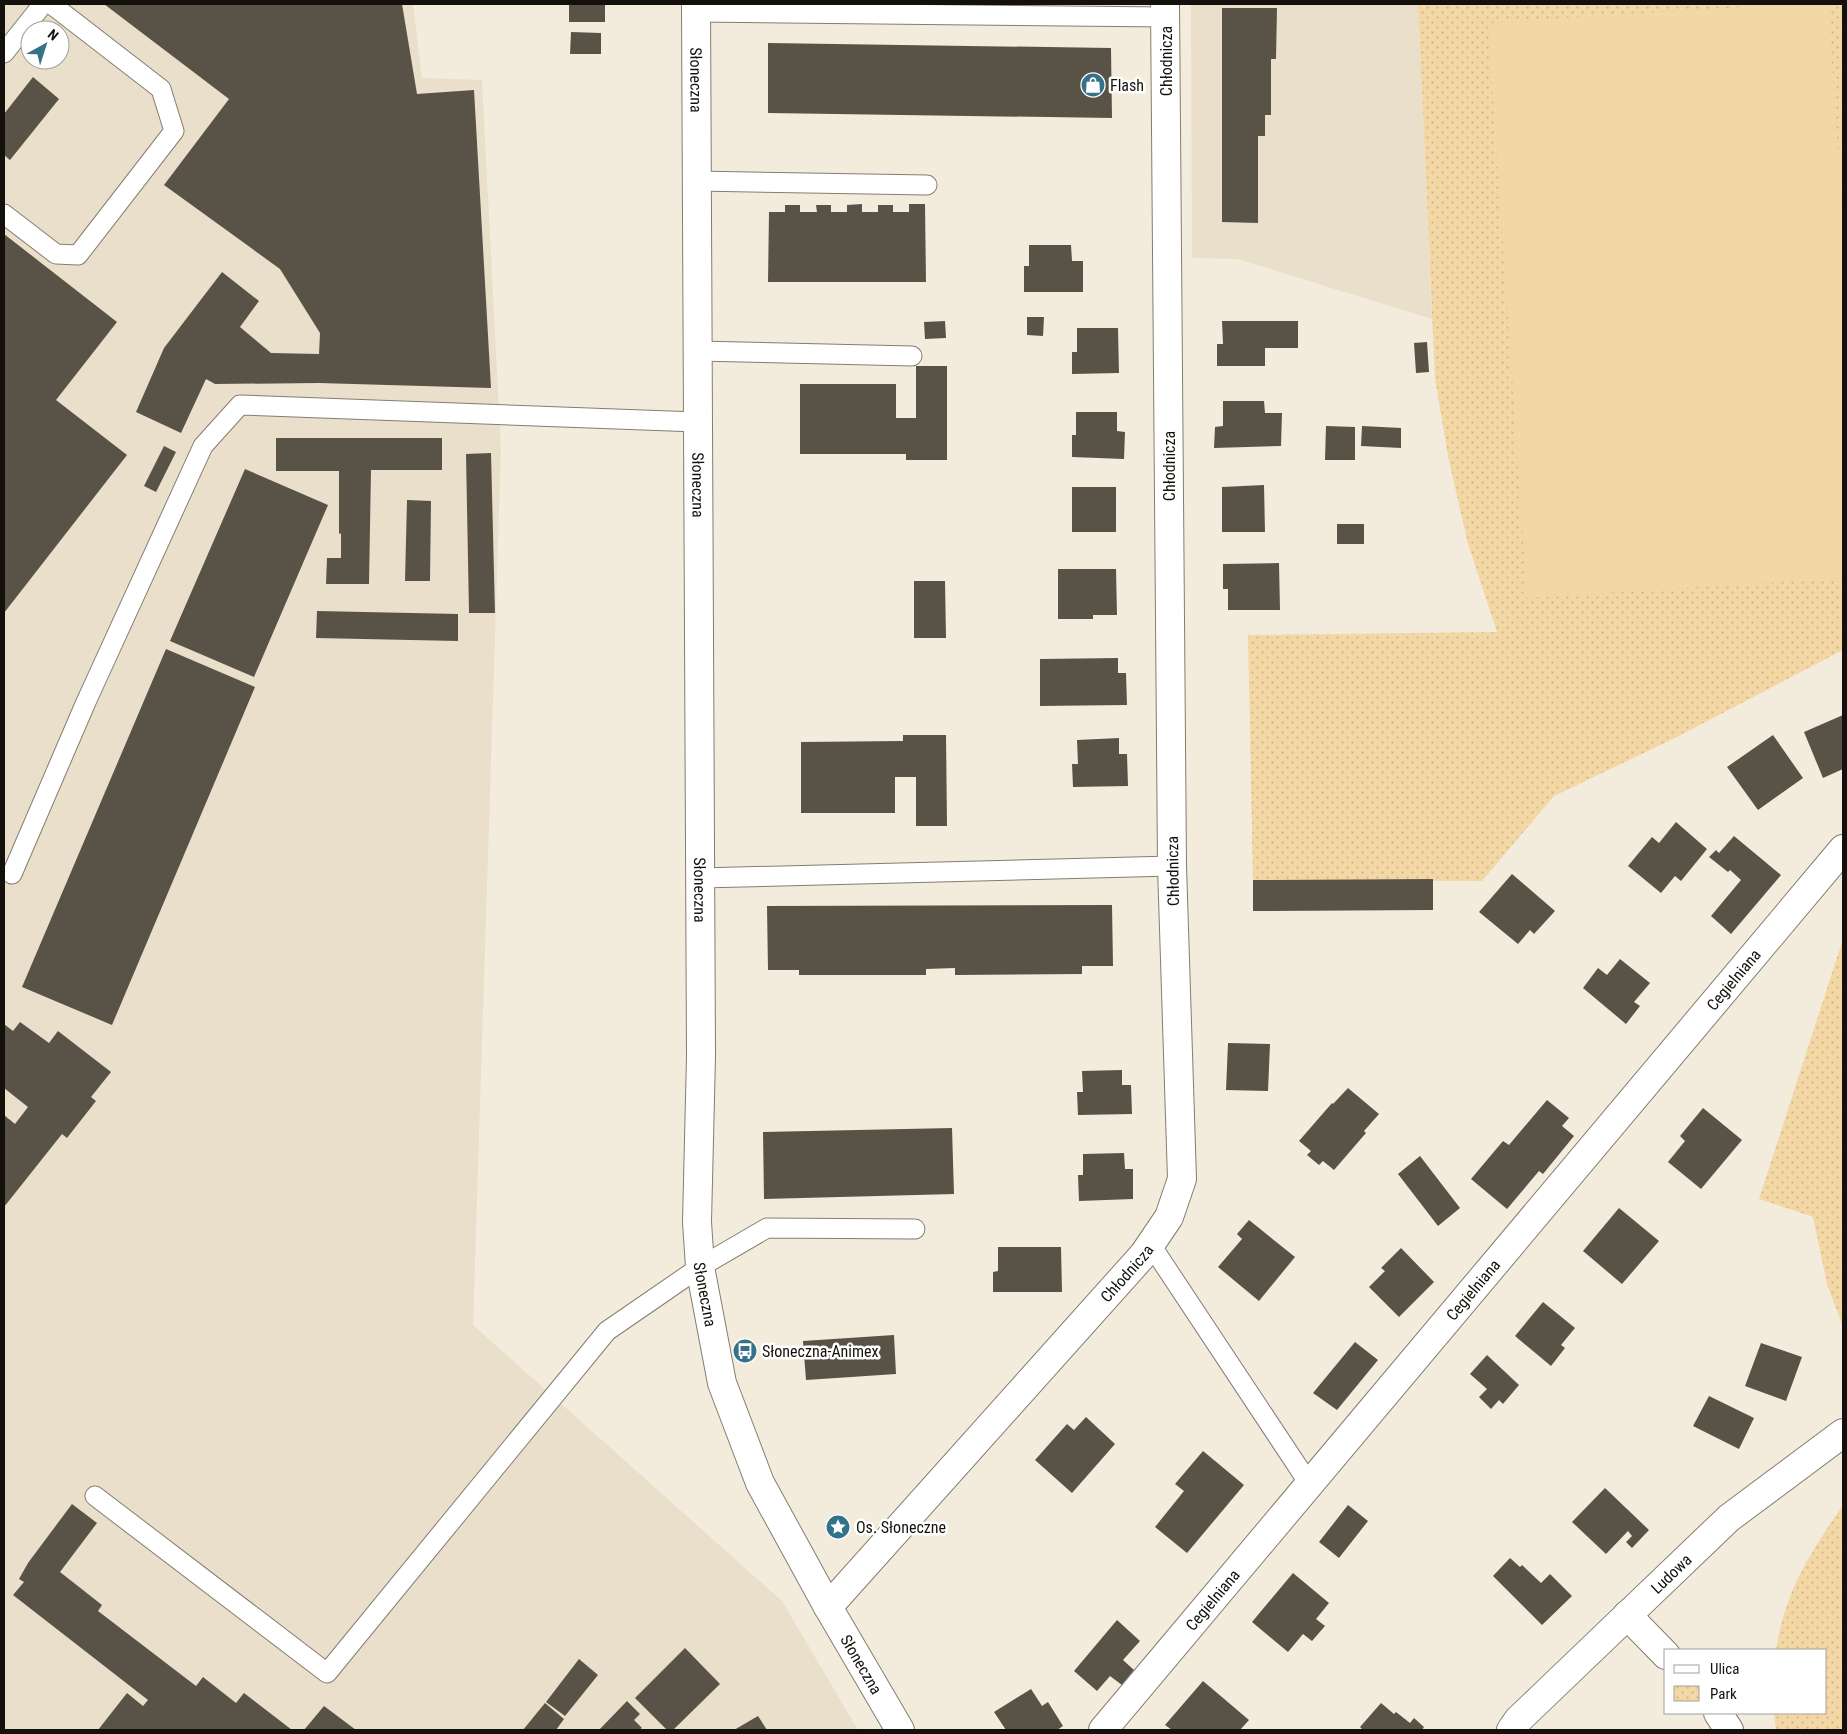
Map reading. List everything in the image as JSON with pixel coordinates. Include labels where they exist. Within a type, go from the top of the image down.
[{"type":"street","name":"Słoneczna","points":[[696,8],[696,350],[701,1056],[697,1222],[700,1267],[722,1383],[760,1483],[828,1607],[900,1730]]},
{"type":"street","name":"Chłodnicza","points":[[828,1607],[1151,1245],[1169,1217],[1182,1179],[1172,866],[1166,11]]},
{"type":"street","name":"Cegielniana","points":[[1103,1730],[1843,848]]},
{"type":"street","name":"Ludowa","points":[[1511,1730],[1529,1710],[1627,1615],[1730,1518],[1843,1433]]},
{"type":"street","points":[[1627,1615],[1664,1653]]},
{"type":"street","points":[[1719,1714],[1729,1730]]},
{"type":"lane","points":[[4,52],[43,4]]},
{"type":"lane","points":[[4,214],[56,254],[78,255],[174,131],[161,89],[51,4]]},
{"type":"lane","points":[[696,8],[1166,11]]},
{"type":"lane","points":[[696,181],[927,185]]},
{"type":"lane","points":[[696,350],[912,356]]},
{"type":"lane","points":[[12,874],[86,702],[202,446],[240,405],[697,422]]},
{"type":"lane","points":[[700,878],[1172,866]]},
{"type":"lane","points":[[95,1496],[327,1673],[607,1331],[700,1267],[767,1228],[916,1229]]},
{"type":"lane","points":[[1151,1245],[1310,1485]]},
{"type":"shaded area","points":[[4,4],[413,4],[422,78],[482,80],[501,450],[473,1325],[782,1601],[858,1730],[4,1730]]},
{"type":"shaded area","points":[[1191,4],[1418,4],[1432,319],[1238,259],[1192,258]]},
{"type":"green space","points":[[1418,4],[1843,4],[1843,650],[1675,738],[1554,796],[1482,881],[1253,880],[1248,635],[1497,632],[1468,544],[1449,461],[1435,379]]},
{"type":"green space","points":[[1790,4],[1828,4],[1843,228],[1843,578],[1527,598],[1488,23]]},
{"type":"green space","points":[[1843,939],[1843,1327],[1827,1284],[1813,1217],[1759,1199]]},
{"type":"green space","points":[[1843,1505],[1843,1730],[1776,1730],[1774,1714],[1827,1714],[1827,1649],[1776,1649],[1780,1628],[1793,1590],[1800,1573]]},
{"type":"building","points":[[104,4],[402,4],[417,94],[474,90],[491,388],[319,383],[215,384],[206,379],[181,433],[136,412],[164,348],[222,272],[259,301],[240,327],[271,353],[319,354],[320,333],[280,269],[164,185],[229,99]]},
{"type":"building","points":[[569,4],[605,4],[605,22],[569,22]]},
{"type":"building","points":[[1222,8],[1277,8],[1276,59],[1271,59],[1271,115],[1265,115],[1265,136],[1258,136],[1258,223],[1222,222]]},
{"type":"building","points":[[571,32],[601,33],[601,54],[570,54]]},
{"type":"building","points":[[768,43],[1111,48],[1112,118],[768,113]]},
{"type":"building","points":[[33,77],[59,99],[10,160],[4,155],[4,114]]},
{"type":"building","points":[[862,204],[862,212],[878,212],[878,205],[893,205],[893,212],[909,212],[909,204],[925,204],[926,282],[768,282],[769,212],[785,212],[785,205],[800,205],[800,212],[817,212],[816,205],[831,205],[831,212],[847,212],[847,205]]},
{"type":"building","points":[[4,234],[117,322],[56,400],[127,455],[4,613]]},
{"type":"building","points":[[1029,245],[1071,245],[1072,261],[1083,261],[1083,292],[1024,292],[1024,266],[1029,266]]},
{"type":"building","points":[[1027,317],[1044,317],[1043,336],[1027,335]]},
{"type":"building","points":[[945,321],[946,338],[925,339],[924,322]]},
{"type":"building","points":[[1222,321],[1298,321],[1298,348],[1265,348],[1265,366],[1217,366],[1217,344],[1223,344]]},
{"type":"building","points":[[1077,328],[1118,328],[1119,373],[1072,374],[1072,352],[1077,352]]},
{"type":"building","points":[[1427,342],[1429,372],[1416,373],[1414,343]]},
{"type":"building","points":[[916,366],[947,366],[947,460],[906,460],[906,454],[800,454],[800,384],[896,384],[896,418],[916,418]]},
{"type":"building","points":[[1223,401],[1264,401],[1265,413],[1282,413],[1281,446],[1214,448],[1215,427],[1223,426]]},
{"type":"building","points":[[1076,412],[1117,412],[1117,431],[1125,432],[1124,459],[1072,457],[1072,435],[1076,435]]},
{"type":"building","points":[[1326,426],[1355,427],[1355,460],[1325,460]]},
{"type":"building","points":[[1362,426],[1401,428],[1401,448],[1361,446]]},
{"type":"building","points":[[276,438],[442,438],[442,470],[371,470],[369,584],[326,584],[327,558],[341,558],[339,471],[276,471]]},
{"type":"building","points":[[164,446],[176,452],[156,492],[144,486]]},
{"type":"building","points":[[491,453],[495,613],[469,613],[466,454]]},
{"type":"building","points":[[245,469],[328,505],[254,677],[170,641]]},
{"type":"building","points":[[1264,485],[1265,532],[1222,532],[1222,487]]},
{"type":"building","points":[[1072,487],[1116,487],[1116,532],[1072,532]]},
{"type":"building","points":[[407,500],[431,501],[430,581],[405,581]]},
{"type":"building","points":[[1337,524],[1364,524],[1364,544],[1337,544]]},
{"type":"building","points":[[1279,563],[1280,610],[1228,610],[1228,589],[1223,589],[1223,564]]},
{"type":"building","points":[[1058,569],[1116,569],[1117,615],[1093,615],[1093,619],[1058,619]]},
{"type":"building","points":[[914,581],[945,581],[946,638],[914,638]]},
{"type":"building","points":[[317,611],[458,614],[458,641],[316,638]]},
{"type":"building","points":[[166,649],[255,687],[112,1025],[22,987]]},
{"type":"building","points":[[1118,658],[1118,673],[1126,673],[1127,705],[1040,706],[1040,659]]},
{"type":"building","points":[[1843,715],[1843,769],[1823,778],[1804,732]]},
{"type":"building","points":[[903,735],[946,735],[947,826],[916,826],[916,777],[895,777],[895,813],[801,813],[801,742],[903,741]]},
{"type":"building","points":[[1773,735],[1803,778],[1758,810],[1727,767]]},
{"type":"building","points":[[1119,738],[1119,754],[1127,754],[1128,786],[1073,787],[1072,764],[1078,764],[1077,740]]},
{"type":"building","points":[[1676,822],[1707,849],[1681,881],[1675,876],[1661,893],[1628,866],[1652,837],[1659,843]]},
{"type":"building","points":[[1734,836],[1781,875],[1731,934],[1711,916],[1741,880],[1730,870],[1728,872],[1709,857],[1716,850],[1719,853]]},
{"type":"building","points":[[1512,874],[1555,911],[1534,934],[1530,930],[1518,944],[1479,912]]},
{"type":"building","points":[[1433,879],[1433,910],[1253,911],[1253,880]]},
{"type":"building","points":[[1112,905],[1113,966],[1082,966],[1082,974],[955,975],[955,968],[926,969],[926,975],[799,975],[799,970],[768,970],[767,906]]},
{"type":"building","points":[[1620,959],[1650,983],[1634,1002],[1640,1006],[1626,1024],[1583,988],[1598,968],[1607,975]]},
{"type":"building","points":[[20,1022],[49,1043],[58,1031],[111,1072],[91,1097],[96,1101],[67,1138],[62,1134],[4,1207],[4,1115],[15,1124],[28,1107],[4,1088],[4,1024],[13,1031]]},
{"type":"building","points":[[1228,1043],[1270,1044],[1268,1091],[1226,1090]]},
{"type":"building","points":[[1122,1070],[1122,1085],[1131,1085],[1132,1114],[1078,1115],[1077,1092],[1083,1092],[1082,1071]]},
{"type":"building","points":[[1348,1088],[1379,1114],[1364,1131],[1366,1133],[1334,1170],[1323,1161],[1319,1165],[1307,1155],[1311,1151],[1299,1141],[1332,1103]]},
{"type":"building","points":[[1547,1100],[1569,1118],[1562,1126],[1574,1136],[1543,1174],[1539,1171],[1507,1209],[1471,1179],[1503,1141],[1509,1145]]},
{"type":"building","points":[[1703,1108],[1742,1140],[1701,1189],[1668,1162],[1685,1141],[1680,1136]]},
{"type":"building","points":[[952,1128],[954,1194],[764,1199],[763,1132]]},
{"type":"building","points":[[1124,1153],[1125,1169],[1133,1169],[1133,1199],[1079,1201],[1078,1175],[1083,1175],[1083,1154]]},
{"type":"building","points":[[1420,1156],[1460,1208],[1438,1226],[1398,1174]]},
{"type":"building","points":[[1619,1208],[1659,1241],[1622,1284],[1583,1251]]},
{"type":"building","points":[[1249,1220],[1295,1257],[1259,1301],[1218,1267],[1242,1239],[1237,1234]]},
{"type":"building","points":[[998,1247],[1061,1247],[1062,1292],[993,1292],[993,1272],[998,1271]]},
{"type":"building","points":[[1401,1248],[1434,1282],[1399,1317],[1369,1287],[1385,1271],[1381,1268]]},
{"type":"building","points":[[1543,1302],[1575,1328],[1561,1345],[1565,1348],[1551,1366],[1515,1336]]},
{"type":"building","points":[[894,1335],[896,1374],[806,1380],[803,1341]]},
{"type":"building","points":[[1355,1342],[1378,1360],[1337,1410],[1313,1393]]},
{"type":"building","points":[[1761,1343],[1802,1357],[1786,1401],[1745,1386]]},
{"type":"building","points":[[1487,1355],[1519,1385],[1503,1404],[1499,1400],[1491,1409],[1479,1397],[1487,1389],[1470,1374]]},
{"type":"building","points":[[1709,1396],[1754,1418],[1739,1449],[1693,1426]]},
{"type":"building","points":[[1086,1417],[1115,1444],[1072,1493],[1035,1460],[1067,1424],[1074,1430]]},
{"type":"building","points":[[1203,1451],[1244,1485],[1187,1553],[1155,1527],[1184,1491],[1175,1484]]},
{"type":"building","points":[[1605,1488],[1649,1530],[1632,1548],[1626,1542],[1632,1536],[1628,1531],[1606,1554],[1572,1522]]},
{"type":"building","points":[[72,1504],[97,1523],[60,1572],[102,1605],[98,1611],[196,1686],[203,1677],[236,1703],[244,1693],[292,1730],[98,1730],[127,1693],[143,1706],[148,1700],[13,1595],[24,1582],[19,1579],[28,1563]]},
{"type":"building","points":[[1348,1505],[1368,1521],[1339,1558],[1319,1542]]},
{"type":"building","points":[[1510,1558],[1520,1567],[1522,1565],[1541,1583],[1550,1574],[1572,1596],[1542,1625],[1493,1576]]},
{"type":"building","points":[[1293,1573],[1329,1603],[1316,1619],[1325,1626],[1312,1641],[1303,1634],[1288,1652],[1252,1622]]},
{"type":"building","points":[[1117,1620],[1140,1641],[1123,1660],[1134,1670],[1122,1685],[1110,1676],[1097,1691],[1074,1671]]},
{"type":"building","points":[[685,1648],[720,1684],[673,1730],[667,1730],[635,1698]]},
{"type":"building","points":[[579,1659],[598,1675],[565,1716],[546,1702]]},
{"type":"building","points":[[1203,1681],[1249,1720],[1240,1730],[1172,1730],[1165,1725]]},
{"type":"building","points":[[1031,1689],[1042,1706],[1048,1702],[1063,1726],[1057,1730],[1006,1730],[994,1712]]},
{"type":"building","points":[[627,1701],[640,1714],[634,1720],[642,1728],[639,1730],[599,1730]]},
{"type":"building","points":[[545,1703],[564,1719],[556,1730],[523,1730]]},
{"type":"building","points":[[1381,1703],[1394,1714],[1396,1712],[1410,1723],[1414,1718],[1424,1727],[1422,1730],[1363,1730],[1360,1727]]},
{"type":"building","points":[[324,1706],[356,1730],[304,1730]]},
{"type":"building","points":[[758,1716],[767,1730],[734,1730]]},
{"type":"place","name":"Flash","points":[[1093,85]]},
{"type":"place","name":"Słoneczna-Animex","points":[[745,1351]]},
{"type":"place","name":"Os. Słoneczne","points":[[838,1527]]}]
